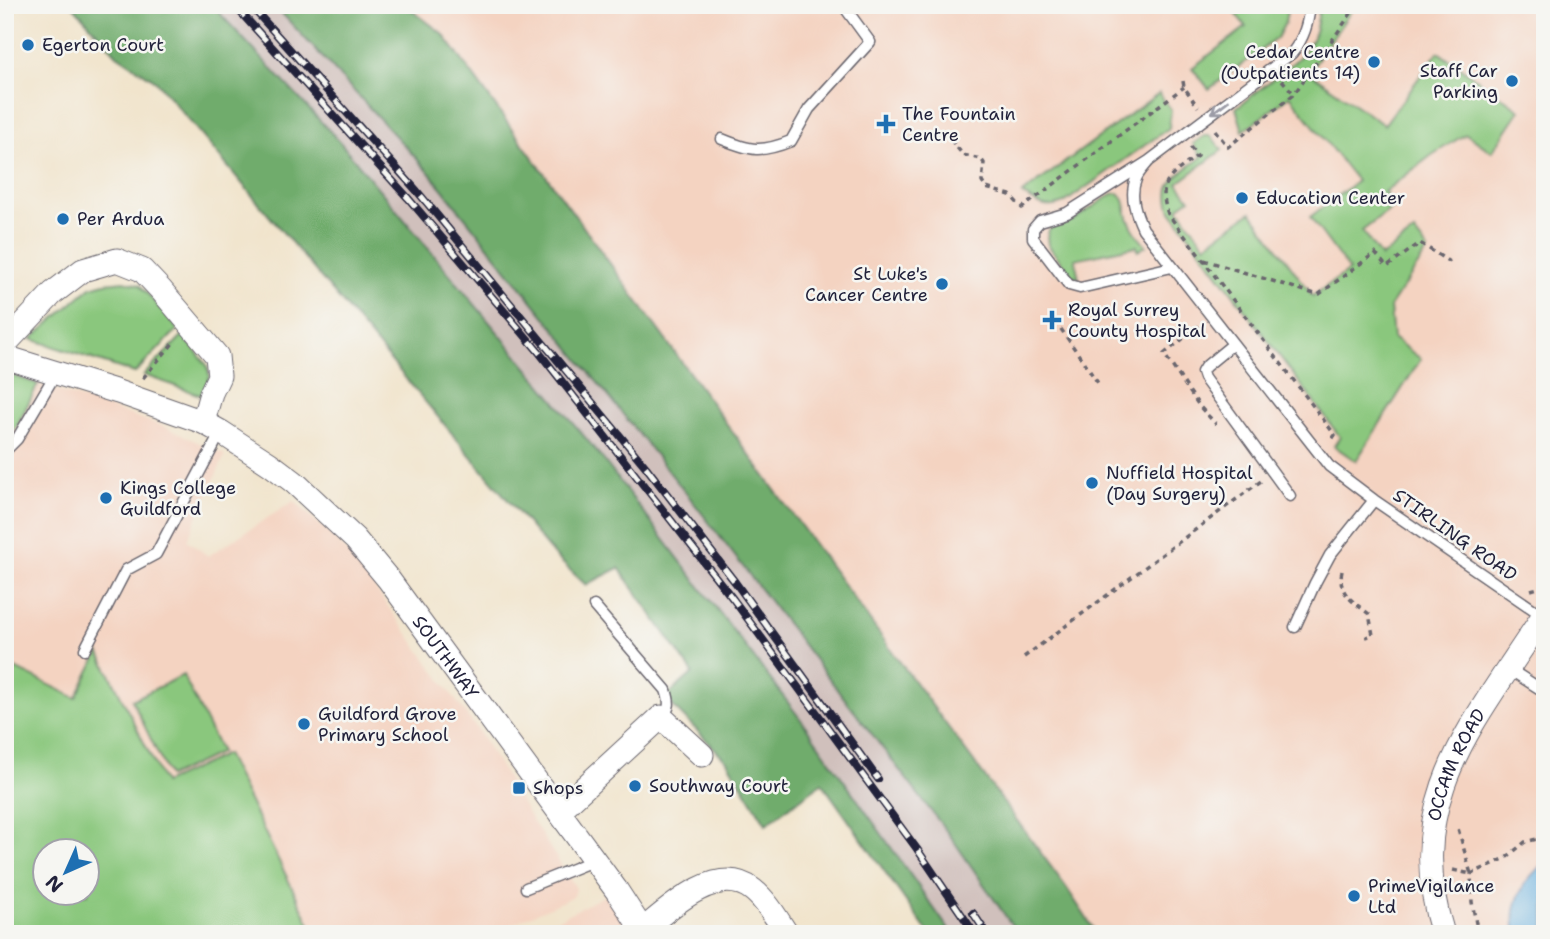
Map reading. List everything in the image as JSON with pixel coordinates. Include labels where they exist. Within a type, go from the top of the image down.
[{"type":"street","points":[[5,344],[53,293],[83,270],[117,260],[142,270],[217,356],[219,376],[211,393],[212,427]]},
{"type":"street","name":"SOUTHWAY","points":[[5,357],[128,395],[212,427],[294,482],[355,538],[389,580],[559,811],[644,932]]},
{"type":"street","name":"OCCAM ROAD","points":[[1443,934],[1435,908],[1430,866],[1436,806],[1456,752],[1478,712],[1544,615]]},
{"type":"street","points":[[559,811],[661,717],[702,755]]},
{"type":"street","points":[[644,932],[679,899],[722,880],[751,888],[765,902],[787,934]]},
{"type":"lane","points":[[722,139],[746,149],[772,149],[791,141],[809,109],[870,42],[843,5]]},
{"type":"lane","points":[[1172,267],[1080,288],[1069,285],[1033,238],[1033,229],[1040,221],[1067,213],[1149,161],[1292,53],[1306,28],[1310,5]]},
{"type":"lane","name":"STIRLING ROAD","points":[[1149,161],[1136,178],[1133,194],[1136,213],[1143,229],[1329,466],[1374,500],[1544,615]]},
{"type":"lane","points":[[1233,344],[1205,367],[1202,372],[1204,379],[1290,496]]},
{"type":"lane","points":[[5,451],[17,439],[56,373]]},
{"type":"lane","points":[[85,649],[126,570],[156,554],[212,427]]},
{"type":"lane","points":[[1295,627],[1330,555],[1374,500]]},
{"type":"lane","points":[[594,606],[666,690],[670,707],[661,717]]},
{"type":"lane","points":[[1509,669],[1545,692]]},
{"type":"lane","points":[[526,888],[594,860]]},
{"type":"path","points":[[1212,126],[1228,147],[1294,94],[1357,5]]},
{"type":"path","points":[[1276,74],[1294,94]]},
{"type":"path","points":[[951,141],[963,155],[981,159],[984,163],[982,182],[986,188],[1010,195],[1022,208],[1184,87]]},
{"type":"path","points":[[1188,144],[1197,156],[1166,182],[1163,193],[1168,214],[1335,435],[1327,446]]},
{"type":"path","points":[[1202,259],[1318,295],[1375,253],[1387,267],[1420,243],[1451,263]]},
{"type":"path","points":[[1211,317],[1164,354],[1200,407],[1217,426]]},
{"type":"path","points":[[128,395],[190,323]]},
{"type":"path","points":[[1062,329],[1098,383]]},
{"type":"path","points":[[1024,657],[1262,480],[1256,472]]},
{"type":"path","points":[[1343,566],[1340,576],[1342,591],[1370,614],[1373,635],[1366,637]]},
{"type":"path","points":[[1530,590],[1545,586]]},
{"type":"path","points":[[1456,823],[1471,874],[1472,902],[1478,934]]},
{"type":"path","points":[[1444,868],[1471,874],[1506,858],[1525,842],[1545,837]]},
{"type":"shaded area","points":[[72,5],[405,5],[443,34],[1066,887],[1097,934],[929,934],[822,783],[766,824],[727,761],[665,698],[693,673],[619,568],[586,585],[554,555],[156,81],[117,55]]},
{"type":"shaded area","name":"Royal Surrey County Hospital","points":[[405,5],[1545,5],[1545,934],[1097,934],[1066,887],[443,34]]},
{"type":"shaded area","name":"Guildford Grove Primary School","points":[[5,373],[163,426],[225,455],[187,540],[208,556],[294,501],[327,531],[355,561],[479,732],[576,888],[574,896],[490,934],[315,934],[226,754],[165,783],[99,652],[77,698],[5,663]]},
{"type":"shaded area","points":[[606,895],[635,934],[534,934],[533,932]]},
{"type":"green space","points":[[72,5],[212,5],[339,141],[599,454],[802,721],[952,934],[929,934],[822,783],[766,824],[727,761],[665,698],[693,673],[619,568],[586,585],[554,555],[156,81],[117,55]]},
{"type":"green space","points":[[274,5],[405,5],[443,34],[1066,887],[1097,934],[1018,934],[951,837],[694,503],[428,171]]},
{"type":"green space","points":[[1229,5],[1288,5],[1285,23],[1277,38],[1209,89],[1192,68],[1246,27]]},
{"type":"green space","points":[[1319,5],[1355,5],[1309,72],[1384,125],[1438,52],[1520,110],[1492,152],[1466,134],[1432,155],[1384,192],[1395,206],[1362,231],[1381,257],[1414,232],[1428,250],[1390,307],[1393,338],[1421,359],[1356,461],[1334,446],[1340,437],[1171,211],[1168,201],[1170,185],[1180,173],[1202,157],[1193,144],[1204,136],[1211,136],[1222,150],[1178,183],[1190,199],[1178,208],[1205,245],[1251,212],[1313,296],[1349,270],[1310,217],[1357,181],[1290,96],[1243,131],[1236,108],[1308,47],[1316,29]]},
{"type":"green space","points":[[1159,93],[1171,110],[1169,128],[1064,203],[1046,206],[1022,194]]},
{"type":"green space","points":[[1119,193],[1132,227],[1146,246],[1138,251],[1137,246],[1075,259],[1079,279],[1072,276],[1048,245],[1049,230],[1056,225],[1072,221],[1112,194]]},
{"type":"green space","points":[[124,281],[140,285],[178,329],[135,373],[31,339],[91,287]]},
{"type":"green space","points":[[183,335],[206,364],[210,376],[203,396],[144,375]]},
{"type":"green space","points":[[5,373],[38,384],[11,433],[5,432]]},
{"type":"green space","points":[[99,652],[164,783],[226,754],[315,934],[5,934],[5,663],[76,698]]},
{"type":"green space","points":[[183,675],[221,752],[169,777],[132,700]]},
{"type":"water","points":[[1545,863],[1545,934],[1516,934],[1515,913],[1520,894],[1530,877]]},
{"type":"railway","points":[[234,5],[408,198],[538,351],[733,599],[917,849],[975,934]]},
{"type":"railway","points":[[250,5],[417,191],[646,467],[735,582],[878,779]]},
{"type":"railway","points":[[973,913],[987,934]]},
{"type":"place","name":"Egerton Court","points":[[28,45]]},
{"type":"place","name":"Cedar Centre (Outpatients 14)","points":[[1374,62]]},
{"type":"place","name":"Staff Car Parking","points":[[1512,81]]},
{"type":"place","name":"The Fountain Centre","points":[[886,124]]},
{"type":"place","name":"Education Center","points":[[1242,198]]},
{"type":"place","name":"Per Ardua","points":[[63,219]]},
{"type":"place","name":"St Luke's Cancer Centre","points":[[942,284]]},
{"type":"place","name":"Royal Surrey County Hospital","points":[[1052,320]]},
{"type":"place","name":"Nuffield Hospital (Day Surgery)","points":[[1092,483]]},
{"type":"place","name":"Kings College Guildford","points":[[106,498]]},
{"type":"place","name":"Guildford Grove Primary School","points":[[304,724]]},
{"type":"place","name":"Southway Court","points":[[635,786]]},
{"type":"place","name":"Shops","points":[[519,788]]},
{"type":"place","name":"PrimeVigilance Ltd","points":[[1354,896]]}]
